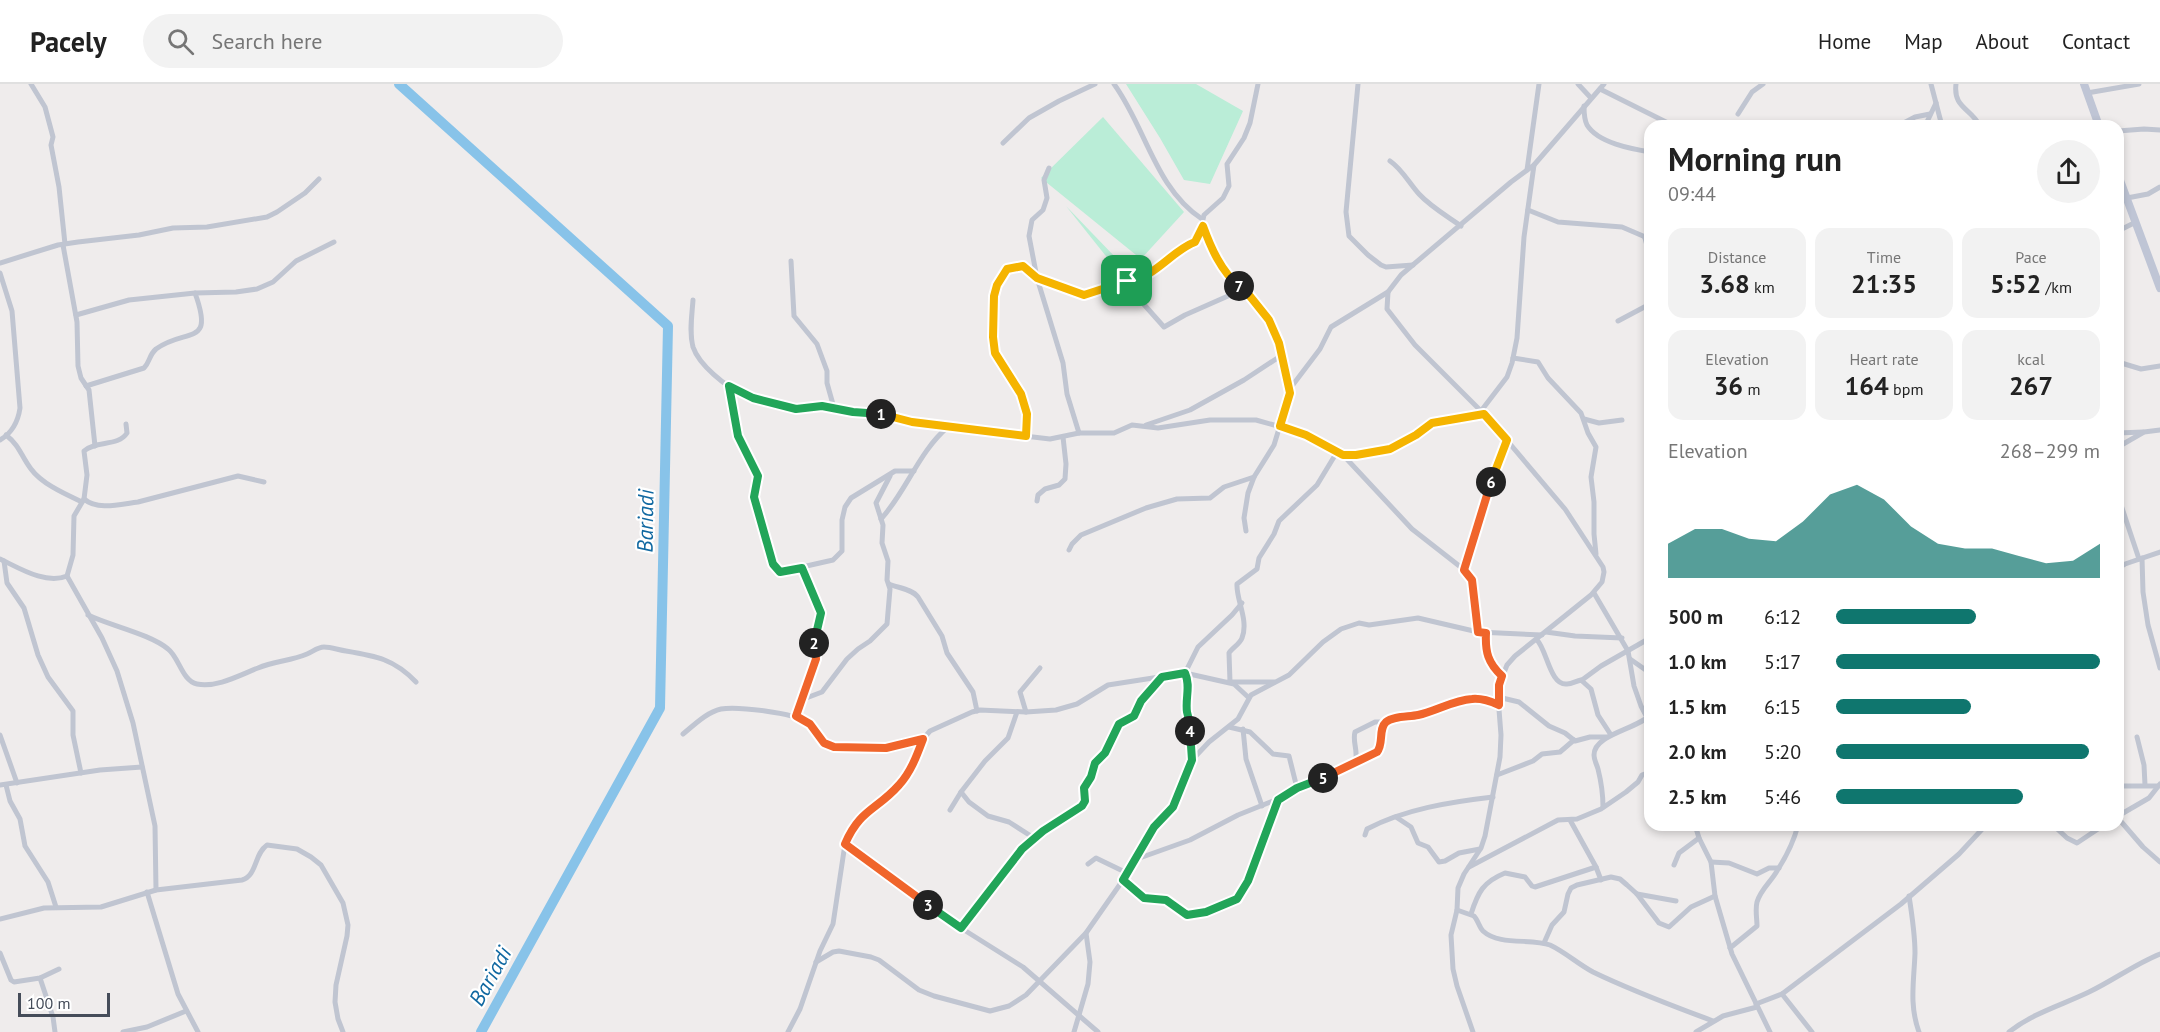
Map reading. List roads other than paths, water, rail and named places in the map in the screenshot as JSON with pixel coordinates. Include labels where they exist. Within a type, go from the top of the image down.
[{"type":"main road","points":[[2084,84],[2098,120]]},
{"type":"main road","points":[[2124,190],[2160,288]]},
{"type":"street","points":[[31,84],[45,107],[52,135],[51,146],[59,187],[64,244],[76,315],[78,366],[90,397],[95,446]]},
{"type":"street","points":[[1003,143],[1029,118],[1059,100],[1095,84]]},
{"type":"street","points":[[1114,84],[1138,124],[1174,195],[1202,219],[1217,259],[1229,278],[1249,295],[1269,320],[1282,355],[1290,393]]},
{"type":"street","points":[[1202,219],[1222,198],[1229,186],[1227,165],[1244,138],[1250,123],[1257,84]]},
{"type":"street","points":[[1358,84],[1346,212],[1349,236],[1381,265],[1386,267],[1413,265]]},
{"type":"street","points":[[1527,170],[1539,84]]},
{"type":"street","points":[[1578,84],[1591,98]]},
{"type":"street","points":[[1738,114],[1752,93],[1763,84]]},
{"type":"street","points":[[1931,84],[1940,120]]},
{"type":"street","points":[[1956,84],[1958,100],[1976,120]]},
{"type":"street","points":[[2087,93],[2139,84]]},
{"type":"street","points":[[1246,531],[1245,508],[1254,477],[1274,445],[1290,393],[1320,349],[1331,327],[1388,292],[1401,275],[1534,165],[1602,86],[1663,120]]},
{"type":"street","points":[[1928,120],[1936,103]]},
{"type":"street","points":[[1584,106],[1584,119],[1595,134],[1623,146],[1644,151]]},
{"type":"street","points":[[1909,120],[1930,114]]},
{"type":"street","points":[[2124,131],[2160,130]]},
{"type":"street","points":[[1390,161],[1433,207],[1461,226]]},
{"type":"street","points":[[1229,682],[1229,653],[1242,638],[1242,603],[1237,584],[1257,569],[1259,558],[1280,521],[1317,485],[1340,454],[1390,449],[1432,423],[1483,412],[1508,376],[1517,338],[1521,269],[1534,165]]},
{"type":"street","points":[[1049,168],[1044,180],[1047,198],[1045,206],[1030,224],[1029,236],[1037,278],[1063,363],[1067,394],[1078,433]]},
{"type":"street","points":[[0,263],[64,244],[140,235],[173,228],[207,227],[267,217],[305,193],[319,179]]},
{"type":"street","points":[[2127,198],[2148,194],[2160,187]]},
{"type":"street","points":[[1528,210],[1558,222],[1622,227],[1644,237]]},
{"type":"street","points":[[2124,228],[2136,222]]},
{"type":"street","points":[[1026,436],[1027,414],[1021,394],[995,353],[994,296],[1005,271],[1010,267],[1023,266],[1037,278],[1084,295],[1144,277],[1184,246],[1195,242],[1203,226]]},
{"type":"street","points":[[76,315],[129,300],[195,293],[236,292],[266,285],[281,276],[296,261],[334,242]]},
{"type":"street","points":[[791,261],[794,316],[817,344],[827,370],[827,383],[834,408]]},
{"type":"street","points":[[0,273],[12,311],[20,408],[18,420],[0,440]]},
{"type":"street","points":[[1127,281],[1164,327],[1228,296],[1231,289],[1229,278]]},
{"type":"street","points":[[1388,292],[1387,309],[1396,322],[1415,345],[1483,412],[1565,509],[1596,555],[1604,573],[1602,582],[1594,593],[1507,664],[1499,685],[1501,735],[1493,797],[1481,848],[1468,867],[1457,893],[1457,910],[1451,935],[1452,958],[1458,986],[1473,1032]]},
{"type":"street","points":[[86,386],[144,368],[149,356],[156,349],[193,334],[203,325],[195,293]]},
{"type":"street","points":[[693,300],[691,328],[697,356],[716,376],[743,395],[792,408],[822,406],[853,412],[877,413],[912,422],[1050,439],[1078,433],[1109,434],[1132,425],[1158,428],[1231,419],[1256,420],[1306,435],[1340,454],[1412,528],[1464,570],[1472,580],[1478,632]]},
{"type":"street","points":[[1618,321],[1644,307]]},
{"type":"street","points":[[1146,426],[1190,410],[1282,355]]},
{"type":"street","points":[[1513,358],[1539,362],[1548,378],[1574,404],[1584,419],[1597,450],[1591,477],[1596,555]]},
{"type":"street","points":[[2124,364],[2141,369],[2160,366]]},
{"type":"street","points":[[729,386],[738,436],[758,476],[754,497],[773,564],[780,572],[832,560],[840,554],[843,548],[842,520],[849,501],[862,490],[891,474],[898,471],[914,471]]},
{"type":"street","points":[[1584,419],[1599,423],[1622,420]]},
{"type":"street","points":[[126,424],[127,433],[122,439],[84,451],[87,475],[83,500],[74,516],[73,555],[67,576],[102,638],[121,681],[136,733],[155,826],[156,890]]},
{"type":"street","points":[[881,519],[896,501],[942,432],[948,427]]},
{"type":"street","points":[[2124,433],[2160,430]]},
{"type":"street","points":[[2124,444],[2144,432]]},
{"type":"street","points":[[6,435],[21,450],[32,471],[58,490],[95,506],[138,502],[238,476],[264,482]]},
{"type":"street","points":[[1037,501],[1038,495],[1045,489],[1059,486],[1065,479],[1063,437]]},
{"type":"street","points":[[1464,570],[1488,489],[1507,440]]},
{"type":"street","points":[[801,700],[822,692],[847,659],[887,624],[890,589],[888,561],[882,543],[881,519],[877,512],[876,502],[891,474]]},
{"type":"street","points":[[1069,550],[1081,536],[1146,508],[1177,500],[1210,498],[1224,487],[1254,477]]},
{"type":"street","points":[[2124,513],[2140,559],[2148,625],[2160,668]]},
{"type":"street","points":[[2124,566],[2160,552]]},
{"type":"street","points":[[2,560],[38,576],[51,578],[67,576]]},
{"type":"street","points":[[2,560],[7,583],[24,608],[38,655],[56,690],[69,704],[72,711],[72,735],[81,773]]},
{"type":"street","points":[[796,716],[816,659],[814,640],[821,613],[802,568]]},
{"type":"street","points":[[888,583],[902,590],[913,591],[918,597],[942,636],[947,653],[973,692],[976,711]]},
{"type":"street","points":[[1594,593],[1628,651],[1634,686],[1644,708]]},
{"type":"street","points":[[1192,760],[1190,720],[1187,711],[1189,686],[1185,673],[1198,647],[1242,603]]},
{"type":"street","points":[[88,615],[166,647],[179,662],[185,675],[197,684],[229,679],[269,663],[302,656],[323,647],[373,656],[395,664],[416,682]]},
{"type":"street","points":[[816,962],[830,953],[839,951],[871,957],[879,960],[919,990],[990,1011],[1009,1006],[1026,995],[1086,933],[1123,880],[1154,827],[1173,807],[1192,760],[1209,742],[1238,719],[1248,697],[1289,675],[1323,642],[1350,625],[1359,623],[1369,625],[1418,618],[1486,633],[1544,633],[1622,638]]},
{"type":"street","points":[[1486,633],[1485,644],[1490,662],[1502,676]]},
{"type":"street","points":[[1537,640],[1544,648],[1557,681],[1563,684],[1582,680],[1601,666],[1644,642]]},
{"type":"street","points":[[1630,659],[1644,669]]},
{"type":"street","points":[[1026,712],[1020,692],[1040,668]]},
{"type":"street","points":[[788,1032],[800,1009],[832,924],[845,844],[859,818],[899,785],[913,763],[923,739],[937,726],[976,711],[1026,712],[1067,708],[1105,686],[1185,673],[1229,682],[1276,682]]},
{"type":"street","points":[[961,928],[1022,849],[1034,838],[1082,806],[1085,801],[1084,788],[1091,777],[1095,763],[1105,753],[1119,724],[1134,716],[1141,701],[1162,677]]},
{"type":"street","points":[[1582,680],[1591,689],[1598,715],[1609,736]]},
{"type":"street","points":[[1229,682],[1237,686],[1248,697]]},
{"type":"street","points":[[1498,697],[1519,702],[1549,726],[1578,741],[1595,736],[1609,736],[1644,722]]},
{"type":"street","points":[[1354,764],[1357,754],[1355,732],[1375,722],[1431,712],[1474,698],[1499,705]]},
{"type":"street","points":[[683,734],[699,721],[720,709],[796,716],[810,724],[824,743],[834,747],[886,748],[923,739]]},
{"type":"street","points":[[950,810],[985,761],[1008,738],[1017,712]]},
{"type":"street","points":[[1134,861],[1190,840],[1238,815],[1278,800],[1297,788],[1379,751],[1385,722]]},
{"type":"street","points":[[1229,727],[1243,729],[1255,736],[1273,754],[1289,756],[1297,788]]},
{"type":"street","points":[[1243,729],[1246,759],[1262,806]]},
{"type":"street","points":[[0,735],[17,783]]},
{"type":"street","points":[[1603,807],[1594,756],[1598,747],[1609,736]]},
{"type":"street","points":[[2136,737],[2144,765],[2145,785]]},
{"type":"street","points":[[1497,775],[1533,761],[1542,754],[1560,753],[1574,740]]},
{"type":"street","points":[[56,907],[48,882],[25,846],[20,819],[3,785],[81,773],[142,767]]},
{"type":"street","points":[[1468,867],[1558,820],[1570,820],[1603,807],[1637,783],[1644,774]]},
{"type":"street","points":[[2124,786],[2159,785]]},
{"type":"street","points":[[2124,814],[2149,798],[2159,785]]},
{"type":"street","points":[[961,792],[969,802],[988,816],[1009,822],[1034,838]]},
{"type":"street","points":[[1365,835],[1367,829],[1396,816],[1441,804],[1493,797]]},
{"type":"street","points":[[1123,880],[1144,898],[1166,900],[1187,915],[1206,912],[1230,903],[1242,893],[1248,881],[1278,800]]},
{"type":"street","points":[[1396,816],[1411,827],[1418,843],[1428,848],[1439,862],[1456,854],[1481,848]]},
{"type":"street","points":[[1570,820],[1601,880]]},
{"type":"street","points":[[2124,824],[2143,847],[2160,862]]},
{"type":"street","points":[[1697,831],[1711,862],[1715,896],[1730,948],[1770,1032]]},
{"type":"street","points":[[1730,948],[1757,926],[1756,904],[1761,891],[1779,868],[1795,840],[1797,831]]},
{"type":"street","points":[[1696,1032],[1713,1021],[1782,994],[1909,896],[1959,854],[1980,831]]},
{"type":"street","points":[[2059,831],[2077,843],[2095,831]]},
{"type":"street","points":[[1674,865],[1679,853],[1699,838]]},
{"type":"street","points":[[845,844],[961,928],[1007,956],[1040,980],[1098,1032]]},
{"type":"street","points":[[0,919],[56,907],[101,908],[156,890],[248,879],[262,848],[267,845],[297,849],[321,865],[339,895],[348,926],[336,985],[335,1002],[342,1032]]},
{"type":"street","points":[[1088,864],[1096,858],[1127,873]]},
{"type":"street","points":[[1711,862],[1729,863],[1757,874],[1769,868],[1779,868]]},
{"type":"street","points":[[1472,914],[1483,886],[1506,873],[1524,876],[1534,887],[1596,867]]},
{"type":"street","points":[[1545,943],[1552,926],[1564,912],[1571,888],[1577,885],[1611,877],[1620,879],[1637,894],[1659,923],[1669,927],[1691,907],[1715,896]]},
{"type":"street","points":[[147,892],[178,994],[198,1032]]},
{"type":"street","points":[[1637,894],[1676,901]]},
{"type":"street","points":[[1909,896],[1915,938],[1911,993],[1918,1032]]},
{"type":"street","points":[[1457,910],[1472,914],[1482,930],[1492,936],[1553,946],[1579,964],[1617,983],[1713,1021]]},
{"type":"street","points":[[1074,1032],[1088,984],[1090,962],[1086,933]]},
{"type":"street","points":[[0,953],[11,980],[16,982],[40,978],[59,969]]},
{"type":"street","points":[[2009,1032],[2042,1012],[2090,992],[2142,961],[2160,954]]},
{"type":"street","points":[[40,978],[55,1032]]},
{"type":"street","points":[[1782,994],[1812,1032]]},
{"type":"street","points":[[123,1032],[148,1029],[186,1011]]},
{"type":"waterway","name":"Bariadi","points":[[399,84],[668,326],[660,708],[481,1032]]}]
